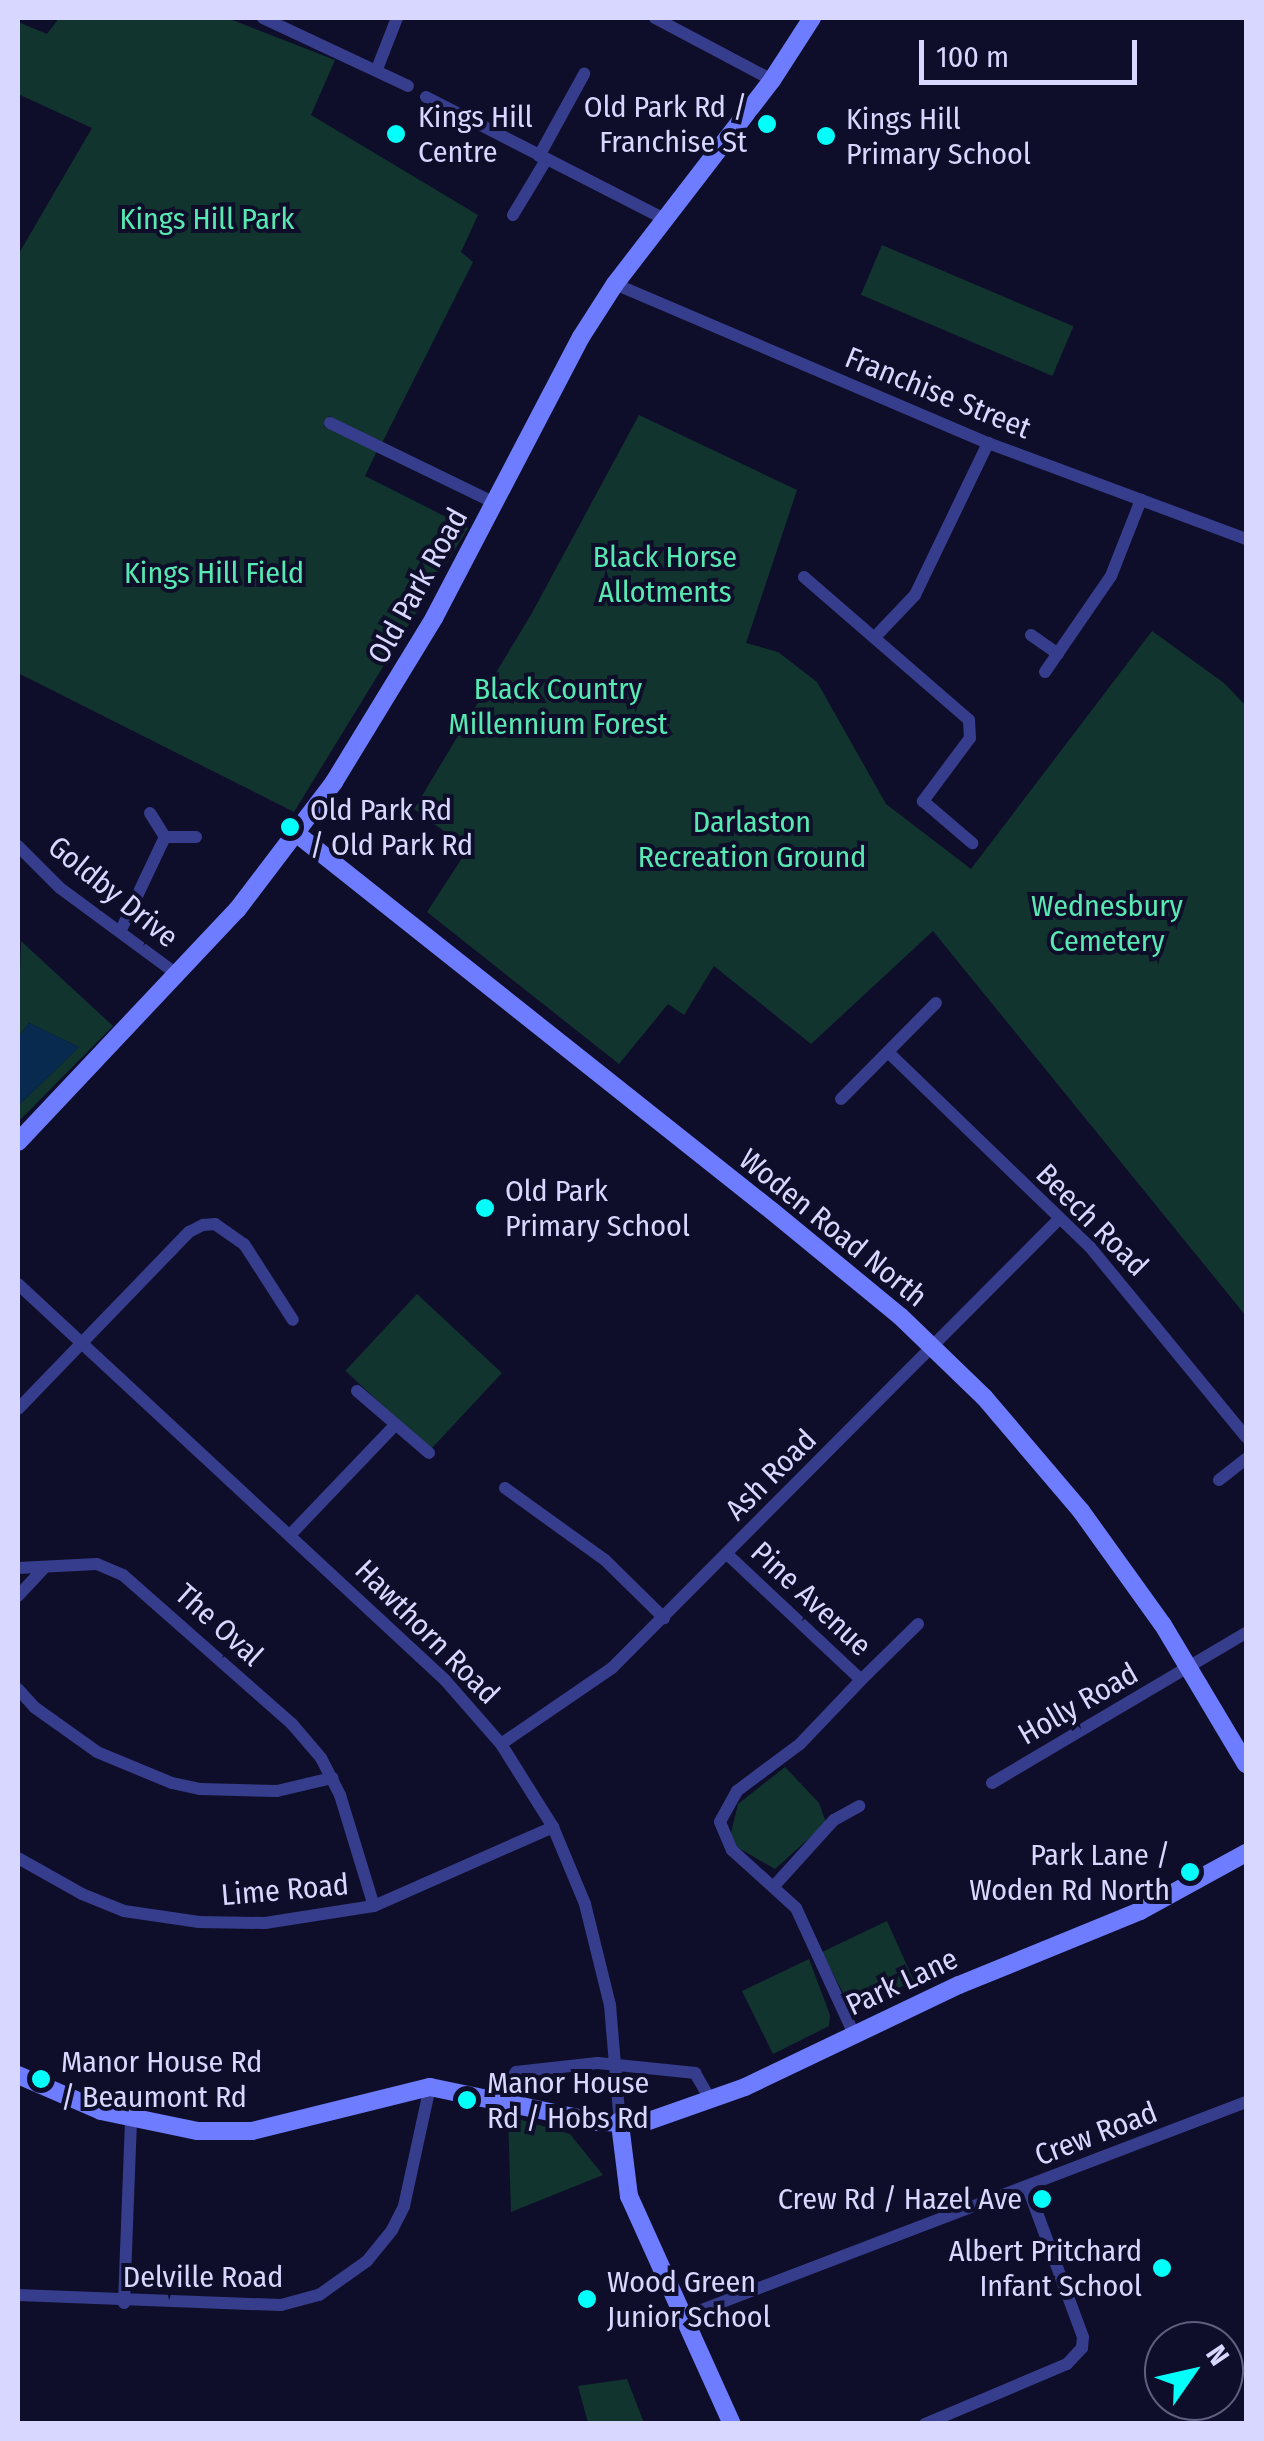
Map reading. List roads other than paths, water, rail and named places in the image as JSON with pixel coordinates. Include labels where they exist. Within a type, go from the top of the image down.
[{"type":"street","points":[[263,18],[408,86]]},
{"type":"street","points":[[378,70],[398,18]]},
{"type":"street","points":[[655,18],[772,80]]},
{"type":"street","name":"Old Park Road","points":[[18,1142],[178,975],[297,834],[380,710],[495,503],[581,337],[615,284],[772,80],[812,18]]},
{"type":"street","points":[[513,215],[584,74]]},
{"type":"street","points":[[426,96],[664,219]]},
{"type":"street","name":"Franchise Street","points":[[615,284],[988,443],[1246,538]]},
{"type":"street","points":[[330,423],[495,503]]},
{"type":"street","points":[[875,637],[915,595],[988,443]]},
{"type":"street","points":[[1045,672],[1111,576],[1140,500]]},
{"type":"street","points":[[804,577],[969,720],[970,738],[923,801],[972,843]]},
{"type":"street","points":[[1031,635],[1058,654]]},
{"type":"street","points":[[150,813],[165,837]]},
{"type":"street","name":"Woden Road North","points":[[297,834],[772,1211],[932,1346],[984,1397],[1081,1511],[1190,1669],[1244,1762]]},
{"type":"street","points":[[165,837],[196,837]]},
{"type":"street","points":[[120,932],[165,837]]},
{"type":"street","name":"Goldby Drive","points":[[18,846],[60,888],[178,975]]},
{"type":"street","points":[[840,1099],[936,1003]]},
{"type":"street","name":"Beech Road","points":[[888,1052],[1103,1262],[1246,1437]]},
{"type":"street","name":"Ash Road","points":[[501,1744],[598,1680],[664,1618],[1058,1219]]},
{"type":"street","points":[[18,1408],[189,1232],[215,1224],[244,1244],[293,1320]]},
{"type":"street","name":"Hawthorn Road","points":[[18,1284],[444,1680],[501,1744],[553,1827],[585,1904],[610,2005],[620,2124]]},
{"type":"street","points":[[357,1391],[429,1453]]},
{"type":"street","points":[[290,1535],[396,1424]]},
{"type":"street","points":[[1219,1480],[1246,1460]]},
{"type":"street","points":[[505,1488],[606,1560],[664,1618]]},
{"type":"street","name":"Pine Avenue","points":[[727,1554],[861,1680]]},
{"type":"street","name":"The Oval","points":[[18,1568],[97,1564],[136,1584],[292,1724],[332,1778],[374,1906]]},
{"type":"street","points":[[18,1596],[43,1569]]},
{"type":"street","name":"Pine Avenue","points":[[854,2034],[796,1908],[776,1885],[725,1841],[720,1822],[737,1791],[800,1744],[918,1624]]},
{"type":"street","name":"Holly Road","points":[[992,1783],[1246,1633]]},
{"type":"street","points":[[18,1689],[34,1707],[98,1752],[172,1783],[200,1789],[277,1792],[332,1778]]},
{"type":"street","points":[[776,1885],[834,1820],[859,1806]]},
{"type":"street","name":"Lime Road","points":[[18,1858],[82,1894],[124,1910],[199,1922],[293,1921],[374,1906],[553,1827]]},
{"type":"street","name":"Park Lane","points":[[1206,1879],[1246,1853]]},
{"type":"street","name":"Park Lane","points":[[620,2124],[667,2117],[711,2101],[854,2034],[1246,1864]]},
{"type":"street","points":[[504,2101],[509,2079],[516,2072],[598,2064],[694,2073],[711,2101]]},
{"type":"street","points":[[18,2075],[131,2120],[198,2131],[252,2131],[430,2087],[620,2124],[629,2196],[732,2424]]},
{"type":"street","name":"Delville Road","points":[[18,2295],[124,2302],[303,2302],[350,2276],[374,2254],[397,2222],[430,2087]]},
{"type":"street","name":"Crew Road","points":[[683,2316],[1246,2102]]},
{"type":"street","points":[[124,2302],[131,2120]]},
{"type":"street","points":[[925,2424],[1067,2364],[1082,2348],[1083,2337],[1028,2188]]},
{"type":"water","points":[[29,1023],[79,1047],[18,1106],[18,1038]]},
{"type":"place","name":"Old Park Rd / Franchise St","points":[[767,124]]},
{"type":"place","name":"Kings Hill Centre","points":[[396,134]]},
{"type":"place","name":"Kings Hill Primary School","points":[[826,136]]},
{"type":"place","name":"Old Park Rd / Old Park Rd","points":[[290,827]]},
{"type":"place","name":"Old Park Primary School","points":[[485,1208]]},
{"type":"place","name":"Park Lane / Woden Rd North","points":[[1190,1872]]},
{"type":"place","name":"Manor House Rd / Beaumont Rd","points":[[41,2079]]},
{"type":"place","name":"Manor House Rd / Hobs Rd","points":[[467,2100]]},
{"type":"place","name":"Crew Rd / Hazel Ave","points":[[1042,2199]]},
{"type":"place","name":"Albert Pritchard Infant School","points":[[1162,2268]]},
{"type":"place","name":"Wood Green Junior School","points":[[587,2299]]},
{"type":"park label","name":"Kings Hill Park","points":[[207,219]]},
{"type":"park label","name":"Kings Hill Field","points":[[214,573]]},
{"type":"park label","name":"Black Horse Allotments","points":[[665,574]]},
{"type":"park label","name":"Black Country Millennium Forest","points":[[558,706]]},
{"type":"park label","name":"Darlaston Recreation Ground","points":[[752,839]]},
{"type":"park label","name":"Wednesbury Cemetery","points":[[1107,923]]}]
